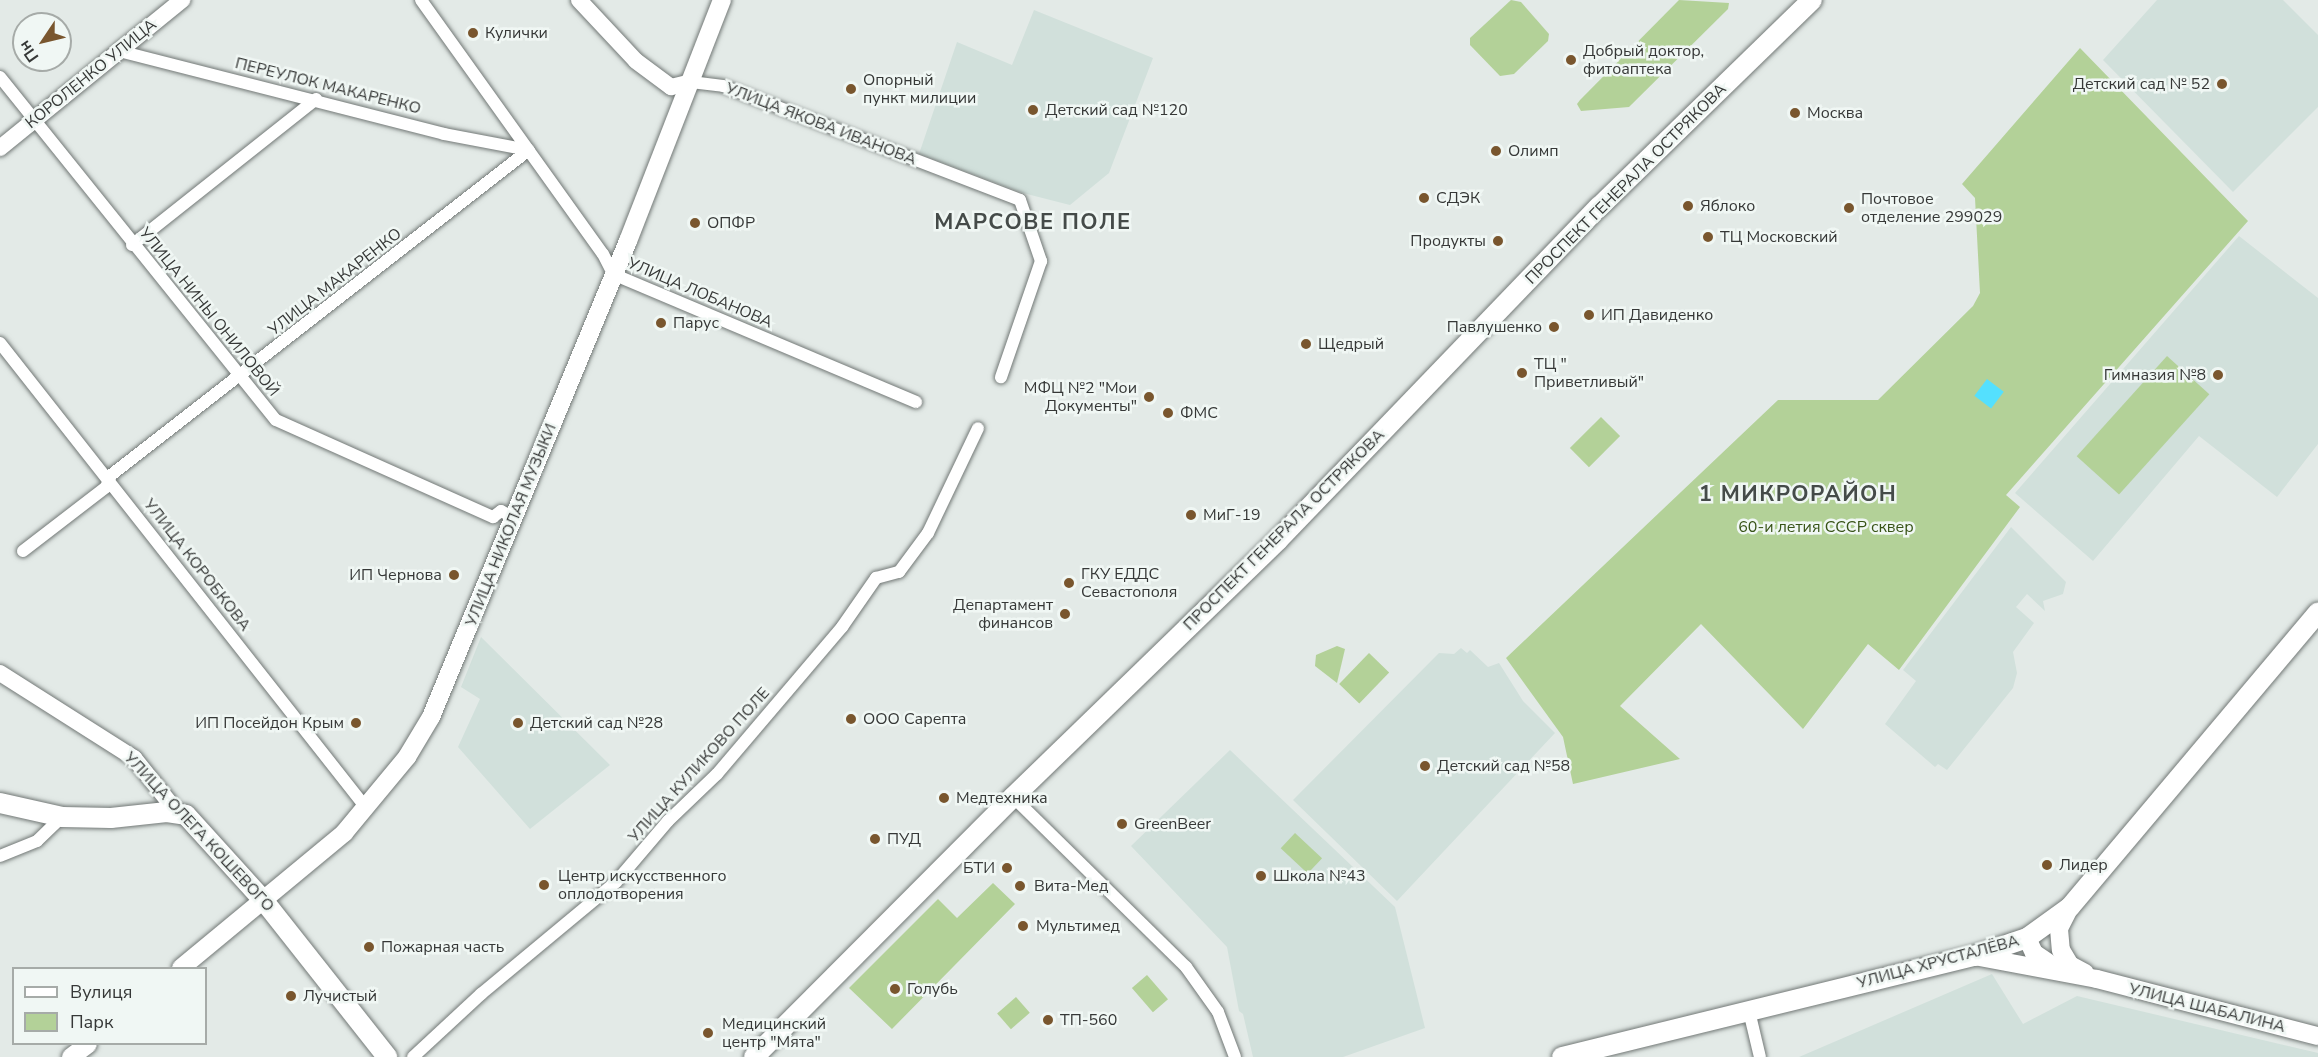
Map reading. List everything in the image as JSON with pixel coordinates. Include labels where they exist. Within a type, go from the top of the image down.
[{"type":"main road","name":"УЛИЦА НИКОЛАЯ МУЗЫКИ","points":[[183,967],[264,901],[367,809],[407,757],[431,717],[614,274],[722,0]]},
{"type":"main road","name":"ПРОСПЕКТ ГЕНЕРАЛА ОСТРЯКОВА","points":[[754,1057],[1013,797],[1278,540],[1599,207],[1812,0]]},
{"type":"main road","name":"УЛИЦА ХРУСТАЛЁВА","points":[[1562,1057],[1974,956],[2027,938],[2070,907],[2318,612]]},
{"type":"main road","points":[[0,803],[62,818],[111,818],[177,812]]},
{"type":"main road","name":"УЛИЦА ОЛЕГА КОШЕВОГО","points":[[177,812],[193,821],[264,901],[386,1057]]},
{"type":"main road","name":"УЛИЦА ШАБАЛИНА","points":[[2070,907],[2060,929],[2061,950],[2070,965],[2097,979]]},
{"type":"main road","name":"УЛИЦА ШАБАЛИНА","points":[[2027,938],[2034,953],[2061,971]]},
{"type":"main road","name":"УЛИЦА ШАБАЛИНА","points":[[1974,956],[2097,979],[2318,1036]]},
{"type":"main road","points":[[72,1057],[87,1045]]},
{"type":"street","name":"КОРОЛЕНКО УЛИЦА","points":[[0,148],[182,0]]},
{"type":"street","name":"УЛИЦА ЛОБАНОВА","points":[[422,0],[614,274],[916,402]]},
{"type":"street","name":"УЛИЦА ЯКОВА ИВАНОВА","points":[[579,0],[636,61],[671,87],[691,82],[723,86],[1020,200],[1041,261],[1001,377]]},
{"type":"street","name":"ПЕРЕУЛОК МАКАРЕНКО","points":[[119,51],[316,99],[444,134],[529,150]]},
{"type":"street","name":"УЛИЦА НИНЫ ОНИЛОВОЙ","points":[[0,76],[33,122],[239,378],[276,420],[493,516],[501,511],[513,517]]},
{"type":"street","points":[[132,245],[316,99]]},
{"type":"street","name":"УЛИЦА МАКАРЕНКО","points":[[23,551],[106,487],[109,480],[529,150]]},
{"type":"street","name":"УЛИЦА КОРОБКОВА","points":[[0,343],[367,809]]},
{"type":"street","name":"УЛИЦА КУЛИКОВО ПОЛЕ","points":[[413,1057],[482,994],[616,882],[668,821],[717,774],[842,627],[876,578],[899,572],[928,533],[978,428]]},
{"type":"street","name":"УЛИЦА ОЛЕГА КОШЕВОГО","points":[[0,673],[134,758],[177,812]]},
{"type":"street","points":[[1013,797],[1186,967],[1218,1012],[1235,1057]]},
{"type":"street","points":[[0,856],[37,842],[62,818]]},
{"type":"street","points":[[1749,1011],[1760,1057]]},
{"type":"shaded area","name":"Детский сад № 52","points":[[2157,0],[2283,0],[2318,35],[2318,107],[2233,192],[2103,60]]},
{"type":"shaded area","name":"Детский сад №120","points":[[1034,10],[1153,58],[1109,173],[1070,205],[1023,193],[919,154],[957,42],[1012,65]]},
{"type":"shaded area","name":"Гимназия №8","points":[[2239,236],[2318,298],[2318,444],[2277,497],[2199,436],[2093,561],[2015,493]]},
{"type":"shaded area","points":[[2011,527],[2066,582],[2063,594],[2043,601],[2045,611],[2027,594],[2016,607],[2034,623],[2013,652],[2017,673],[2013,688],[1947,770],[1938,764],[1935,767],[1885,724],[1916,681],[1903,670]]},
{"type":"shaded area","name":"Детский сад №28","points":[[481,637],[610,765],[530,829],[458,747],[480,699],[461,687]]},
{"type":"shaded area","name":"Детский сад №58","points":[[1461,648],[1467,653],[1470,650],[1488,667],[1499,663],[1523,701],[1555,733],[1397,901],[1293,800],[1439,653],[1454,654]]},
{"type":"shaded area","name":"Школа №43","points":[[1230,750],[1395,907],[1425,1028],[1343,1057],[1253,1057],[1243,1014],[1239,1011],[1227,947],[1131,846]]},
{"type":"shaded area","points":[[1992,974],[2023,1024],[2077,996],[2318,1053],[2318,1057],[1799,1057]]},
{"type":"green space","points":[[1511,0],[1521,2],[1549,34],[1548,41],[1514,74],[1500,76],[1470,45],[1470,38]]},
{"type":"green space","points":[[1679,0],[1729,3],[1728,9],[1629,107],[1581,111],[1577,104],[1580,100]]},
{"type":"green space","name":"60-и летия СССР сквер","points":[[2080,48],[2248,221],[2006,495],[2020,507],[1899,670],[1868,644],[1803,729],[1701,624],[1620,706],[1680,759],[1573,784],[1563,737],[1506,658],[1778,400],[1878,400],[1973,306],[1980,293],[1975,198],[1962,184]]},
{"type":"green space","points":[[2167,356],[2209,394],[2119,494],[2077,456]]},
{"type":"green space","points":[[1601,417],[1620,436],[1589,467],[1570,448]]},
{"type":"green space","points":[[1337,646],[1345,649],[1337,683],[1315,666],[1316,655]]},
{"type":"green space","points":[[1369,653],[1389,672],[1359,703],[1339,684]]},
{"type":"green space","points":[[1295,833],[1322,858],[1308,874],[1281,848]]},
{"type":"green space","points":[[993,883],[1015,904],[892,1029],[849,988],[938,899],[957,918]]},
{"type":"green space","points":[[1147,975],[1168,999],[1153,1012],[1132,988]]},
{"type":"green space","points":[[1016,997],[1030,1013],[1011,1029],[997,1013]]},
{"type":"water","points":[[1987,379],[2004,392],[1991,408],[1974,396]]},
{"type":"place","name":"Кулички","points":[[473,33]]},
{"type":"place","name":"Добрый доктор, фитоаптека","points":[[1571,60]]},
{"type":"place","name":"Детский сад № 52","points":[[2222,84]]},
{"type":"place","name":"Опорный пункт милиции","points":[[851,89]]},
{"type":"place","name":"Детский сад №120","points":[[1033,110]]},
{"type":"place","name":"Москва","points":[[1795,113]]},
{"type":"place","name":"Олимп","points":[[1496,151]]},
{"type":"place","name":"СДЭК","points":[[1424,198]]},
{"type":"place","name":"Яблоко","points":[[1688,206]]},
{"type":"place","name":"Почтовое отделение 299029","points":[[1849,208]]},
{"type":"place","name":"ОПФР","points":[[695,223]]},
{"type":"place","name":"ТЦ Московский","points":[[1708,237]]},
{"type":"place","name":"Продукты","points":[[1498,241]]},
{"type":"place","name":"ИП Давиденко","points":[[1589,315]]},
{"type":"place","name":"Парус","points":[[661,323]]},
{"type":"place","name":"Павлушенко","points":[[1554,327]]},
{"type":"place","name":"Щедрый","points":[[1306,344]]},
{"type":"place","name":"ТЦ \" Приветливый\"","points":[[1522,373]]},
{"type":"place","name":"Гимназия №8","points":[[2218,375]]},
{"type":"place","name":"МФЦ №2 \"Мои Документы\"","points":[[1149,397]]},
{"type":"place","name":"ФМС","points":[[1168,413]]},
{"type":"place","name":"МиГ-19","points":[[1191,515]]},
{"type":"place","name":"ИП Чернова","points":[[454,575]]},
{"type":"place","name":"ГКУ ЕДДС Севастополя","points":[[1069,583]]},
{"type":"place","name":"Департамент финансов","points":[[1065,614]]},
{"type":"place","name":"ООО Сарепта","points":[[851,719]]},
{"type":"place","name":"ИП Посейдон Крым","points":[[356,723]]},
{"type":"place","name":"Детский сад №28","points":[[518,723]]},
{"type":"place","name":"Детский сад №58","points":[[1425,766]]},
{"type":"place","name":"Медтехника","points":[[944,798]]},
{"type":"place","name":"GreenBeer","points":[[1122,824]]},
{"type":"place","name":"ПУД","points":[[875,839]]},
{"type":"place","name":"Лидер","points":[[2047,865]]},
{"type":"place","name":"БТИ","points":[[1007,868]]},
{"type":"place","name":"Школа №43","points":[[1261,876]]},
{"type":"place","name":"Центр искусственного оплодотворения","points":[[544,885]]},
{"type":"place","name":"Вита-Мед","points":[[1020,886]]},
{"type":"place","name":"Мультимед","points":[[1023,926]]},
{"type":"place","name":"Пожарная часть","points":[[369,947]]},
{"type":"place","name":"Голубь","points":[[895,989]]},
{"type":"place","name":"Лучистый","points":[[291,996]]},
{"type":"place","name":"ТП-560","points":[[1048,1020]]},
{"type":"place","name":"Медицинский центр \"Мята\"","points":[[708,1033]]},
{"type":"district","name":"МАРСОВЕ ПОЛЕ","points":[[1033,223]]},
{"type":"district","name":"1 МИКРОРАЙОН","points":[[1798,495]]}]
